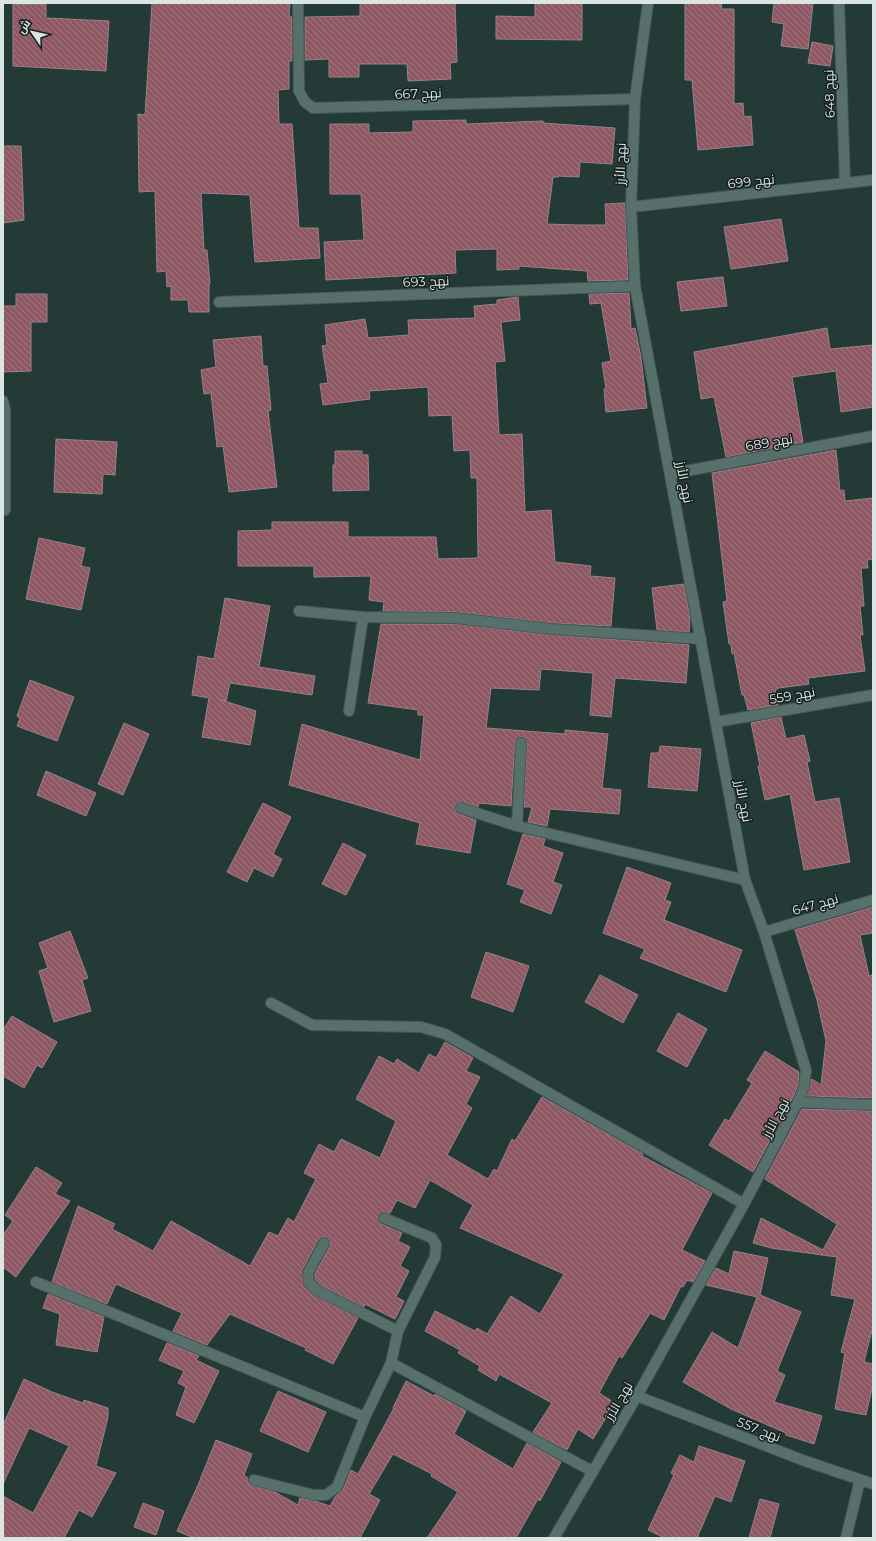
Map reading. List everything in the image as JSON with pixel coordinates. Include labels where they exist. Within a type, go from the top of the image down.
[{"type":"street","name":"نهج 667","points":[[298,3],[299,91],[305,102],[314,108],[635,100]]},
{"type":"street","name":"نهج الأرز","points":[[554,1538],[637,1396],[744,1204],[798,1102],[804,1087],[806,1070],[764,932],[745,880],[635,286],[631,207],[635,100],[648,3]]},
{"type":"street","name":"نهج 648","points":[[839,3],[845,183]]},
{"type":"street","name":"نهج 699","points":[[631,207],[873,180]]},
{"type":"street","name":"نهج 693","points":[[219,302],[635,286]]},
{"type":"street","points":[[3,401],[5,410],[4,510]]},
{"type":"street","name":"نهج 689","points":[[670,474],[873,436]]},
{"type":"street","points":[[299,612],[363,617],[455,618],[551,629],[701,639]]},
{"type":"street","points":[[348,711],[363,617]]},
{"type":"street","name":"نهج 559","points":[[716,722],[873,695]]},
{"type":"street","points":[[517,826],[521,743]]},
{"type":"street","points":[[461,808],[517,826],[745,880]]},
{"type":"street","name":"نهج 647","points":[[764,932],[873,900]]},
{"type":"street","points":[[271,1003],[312,1025],[421,1027],[445,1034],[744,1204]]},
{"type":"street","points":[[798,1102],[873,1105]]},
{"type":"street","points":[[254,1480],[314,1495],[326,1495],[337,1487],[365,1416],[390,1363],[398,1331],[435,1257],[436,1245],[432,1238],[384,1218]]},
{"type":"street","points":[[324,1243],[308,1272],[310,1282],[316,1290],[398,1331]]},
{"type":"street","points":[[36,1282],[365,1416]]},
{"type":"street","points":[[390,1363],[592,1471]]},
{"type":"street","name":"نهج 557","points":[[637,1396],[805,1461],[873,1484]]},
{"type":"street","points":[[846,1538],[860,1480]]},
{"type":"building","points":[[152,3],[290,3],[289,17],[292,17],[292,61],[289,61],[289,89],[278,90],[279,124],[292,124],[299,228],[318,228],[320,258],[255,262],[250,195],[201,193],[204,250],[207,250],[210,284],[209,312],[189,312],[188,300],[171,300],[171,286],[167,287],[166,271],[157,272],[155,191],[139,192],[138,114],[145,115]]},
{"type":"building","points":[[360,3],[455,3],[457,62],[450,63],[451,79],[408,81],[407,64],[359,64],[359,77],[329,77],[329,59],[305,60],[305,17],[360,16]]},
{"type":"building","points":[[535,3],[582,3],[582,40],[496,39],[496,16],[535,17]]},
{"type":"building","points":[[685,3],[722,3],[721,9],[734,9],[734,104],[743,103],[744,117],[751,116],[753,145],[698,150],[692,80],[685,80]]},
{"type":"building","points":[[774,3],[813,3],[808,49],[781,46],[784,24],[772,22]]},
{"type":"building","points":[[13,4],[46,4],[46,18],[109,21],[106,71],[13,66]]},
{"type":"building","points":[[812,42],[833,46],[830,66],[808,63]]},
{"type":"building","points":[[466,120],[466,124],[543,121],[543,123],[615,128],[612,164],[580,162],[579,177],[553,177],[547,224],[606,225],[605,204],[625,203],[628,280],[588,281],[587,271],[519,266],[519,269],[497,270],[497,249],[455,250],[456,273],[326,280],[324,242],[364,240],[361,194],[330,194],[330,124],[369,124],[369,133],[413,132],[413,121]]},
{"type":"building","points":[[3,146],[21,146],[24,220],[3,223]]},
{"type":"building","points":[[781,219],[788,261],[731,269],[724,227]]},
{"type":"building","points":[[723,277],[727,306],[681,311],[677,282]]},
{"type":"building","points":[[629,293],[631,329],[635,328],[641,357],[647,408],[606,412],[604,389],[606,389],[602,363],[611,361],[601,303],[590,304],[589,294]]},
{"type":"building","points":[[16,294],[47,294],[47,322],[31,322],[31,371],[3,372],[3,306],[16,306]]},
{"type":"building","points":[[518,297],[520,320],[501,322],[505,361],[495,362],[499,435],[522,434],[525,512],[551,510],[555,562],[591,566],[590,576],[615,578],[611,626],[552,623],[456,612],[383,611],[384,602],[369,600],[371,576],[314,577],[314,566],[238,566],[238,531],[272,530],[272,522],[348,522],[348,537],[436,537],[438,559],[478,558],[477,478],[471,478],[470,450],[454,451],[452,415],[429,416],[428,387],[369,391],[370,399],[323,405],[320,384],[328,383],[322,346],[327,345],[325,325],[365,319],[368,338],[409,335],[408,320],[475,318],[474,306],[497,304],[497,300]]},
{"type":"building","points":[[827,328],[830,349],[873,345],[873,407],[841,412],[836,371],[792,377],[803,442],[726,457],[714,397],[701,399],[694,352]]},
{"type":"building","points":[[261,336],[263,366],[267,366],[271,410],[268,411],[277,487],[229,492],[223,446],[217,447],[211,393],[204,394],[201,370],[216,367],[213,340]]},
{"type":"building","points":[[56,439],[117,442],[115,475],[103,474],[102,494],[54,492]]},
{"type":"building","points":[[836,450],[840,491],[844,490],[845,501],[873,498],[873,559],[867,560],[868,568],[861,568],[864,606],[860,606],[863,635],[860,635],[865,671],[808,678],[809,684],[779,688],[775,690],[778,705],[748,710],[744,695],[742,695],[734,653],[732,654],[731,644],[729,644],[723,602],[727,601],[712,473]]},
{"type":"building","points":[[335,451],[362,451],[362,455],[368,455],[369,490],[333,491],[333,465],[335,465]]},
{"type":"building","points":[[39,538],[85,548],[81,566],[90,568],[81,610],[26,599]]},
{"type":"building","points":[[684,584],[690,619],[689,632],[657,630],[652,588]]},
{"type":"building","points":[[225,598],[270,606],[259,667],[315,676],[312,695],[230,683],[226,701],[221,700],[256,711],[250,745],[202,737],[209,698],[192,695],[198,656],[214,659]]},
{"type":"building","points":[[381,624],[455,624],[551,635],[689,645],[686,683],[615,678],[611,717],[590,715],[593,673],[541,669],[539,690],[491,688],[486,728],[565,734],[565,730],[608,734],[602,788],[621,790],[619,814],[550,809],[547,826],[528,822],[532,807],[524,807],[527,743],[525,738],[521,737],[516,739],[515,743],[511,806],[479,803],[478,807],[460,802],[455,806],[456,813],[476,820],[470,853],[416,844],[420,823],[289,785],[302,724],[420,760],[424,715],[418,715],[418,710],[368,703]]},
{"type":"building","points":[[30,680],[74,697],[57,741],[17,726],[20,718],[17,716]]},
{"type":"building","points":[[781,717],[786,739],[804,735],[810,761],[807,762],[815,802],[839,798],[850,862],[804,870],[790,794],[765,800],[751,723]]},
{"type":"building","points":[[124,723],[149,734],[123,795],[98,784]]},
{"type":"building","points":[[660,746],[701,749],[697,791],[648,787],[651,753],[659,753]]},
{"type":"building","points":[[46,771],[96,793],[86,816],[37,795]]},
{"type":"building","points":[[263,803],[291,817],[273,854],[282,859],[273,877],[254,868],[247,882],[227,872]]},
{"type":"building","points":[[523,834],[545,839],[543,846],[563,853],[553,882],[562,885],[551,914],[520,902],[525,890],[507,884]]},
{"type":"building","points":[[343,843],[366,855],[346,895],[322,884]]},
{"type":"building","points":[[627,867],[671,883],[665,900],[671,902],[664,920],[742,950],[726,992],[640,958],[645,949],[603,933]]},
{"type":"building","points":[[873,907],[873,933],[860,935],[869,976],[873,975],[873,1098],[807,1096],[812,1079],[821,1085],[826,1041],[817,1000],[795,930]]},
{"type":"building","points":[[70,931],[88,978],[82,980],[91,1011],[54,1022],[39,971],[48,968],[39,943]]},
{"type":"building","points":[[486,952],[529,966],[513,1012],[471,997]]},
{"type":"building","points":[[600,975],[638,995],[623,1023],[585,1002]]},
{"type":"building","points":[[678,1013],[707,1029],[687,1067],[657,1051]]},
{"type":"building","points":[[12,1016],[57,1042],[42,1068],[37,1065],[24,1088],[3,1076],[3,1030]]},
{"type":"building","points":[[445,1042],[473,1058],[466,1071],[480,1077],[466,1104],[472,1108],[447,1155],[488,1179],[494,1169],[497,1171],[512,1139],[515,1141],[542,1097],[643,1154],[642,1156],[712,1193],[682,1250],[705,1261],[693,1282],[687,1280],[683,1287],[681,1286],[664,1320],[650,1313],[622,1358],[619,1356],[599,1393],[615,1403],[593,1439],[578,1429],[567,1450],[533,1432],[552,1403],[499,1374],[496,1381],[478,1370],[480,1366],[458,1353],[460,1350],[425,1331],[435,1311],[475,1331],[477,1328],[487,1334],[511,1296],[540,1314],[564,1274],[460,1228],[473,1205],[430,1180],[415,1208],[397,1200],[390,1213],[383,1212],[378,1216],[381,1224],[402,1233],[398,1241],[410,1247],[400,1266],[409,1271],[396,1297],[404,1301],[395,1319],[365,1304],[364,1307],[320,1285],[315,1279],[315,1274],[330,1246],[330,1240],[327,1237],[323,1237],[318,1240],[302,1270],[303,1283],[311,1294],[358,1318],[333,1364],[305,1350],[306,1348],[230,1314],[207,1345],[173,1331],[182,1313],[116,1284],[107,1304],[52,1282],[78,1206],[115,1224],[112,1229],[153,1251],[171,1221],[250,1266],[269,1232],[278,1236],[288,1218],[294,1222],[316,1179],[304,1173],[319,1144],[334,1152],[341,1139],[380,1158],[396,1121],[356,1099],[379,1056],[394,1064],[397,1059],[419,1073],[429,1054],[436,1058]]},
{"type":"building","points":[[765,1051],[799,1072],[798,1085],[753,1172],[709,1145],[725,1119],[729,1121],[752,1083],[747,1080]]},
{"type":"building","points":[[802,1109],[873,1111],[873,1326],[864,1362],[873,1364],[873,1384],[866,1415],[835,1409],[845,1353],[841,1352],[855,1299],[831,1295],[837,1257],[771,1248],[753,1243],[761,1218],[823,1250],[837,1224],[765,1179]]},
{"type":"building","points":[[36,1167],[62,1183],[55,1194],[70,1201],[16,1277],[3,1267],[3,1235],[13,1221],[5,1215]]},
{"type":"building","points":[[734,1251],[768,1258],[760,1295],[801,1312],[777,1371],[785,1375],[774,1402],[822,1416],[814,1444],[786,1435],[786,1433],[731,1409],[683,1382],[712,1332],[738,1348],[757,1297],[706,1285],[716,1268],[729,1274]]},
{"type":"building","points":[[48,1294],[104,1317],[97,1352],[56,1345],[60,1314],[43,1308]]},
{"type":"building","points":[[167,1343],[199,1356],[196,1360],[219,1371],[194,1423],[176,1415],[186,1387],[178,1383],[184,1371],[159,1360]]},
{"type":"building","points":[[24,1379],[52,1392],[83,1403],[84,1400],[108,1408],[108,1417],[96,1466],[116,1473],[92,1517],[79,1510],[64,1538],[3,1538],[3,1496],[33,1513],[69,1446],[29,1428],[3,1484],[3,1425]]},
{"type":"building","points":[[406,1381],[434,1396],[435,1394],[466,1411],[454,1434],[513,1469],[527,1443],[561,1462],[540,1501],[538,1499],[516,1538],[427,1538],[458,1492],[431,1476],[432,1474],[393,1454],[369,1494],[380,1500],[360,1538],[194,1538],[177,1531],[216,1440],[252,1454],[244,1475],[248,1478],[250,1485],[273,1491],[298,1505],[300,1498],[330,1506],[335,1497],[343,1490],[351,1470],[358,1474],[394,1408]]},
{"type":"building","points":[[278,1391],[326,1412],[308,1452],[260,1431]]},
{"type":"building","points":[[699,1446],[745,1461],[731,1502],[715,1496],[697,1538],[665,1538],[648,1530],[674,1475],[671,1473],[680,1455],[694,1462]]},
{"type":"building","points":[[760,1499],[779,1504],[770,1538],[749,1538]]},
{"type":"building","points":[[143,1503],[164,1511],[156,1535],[134,1527]]}]
